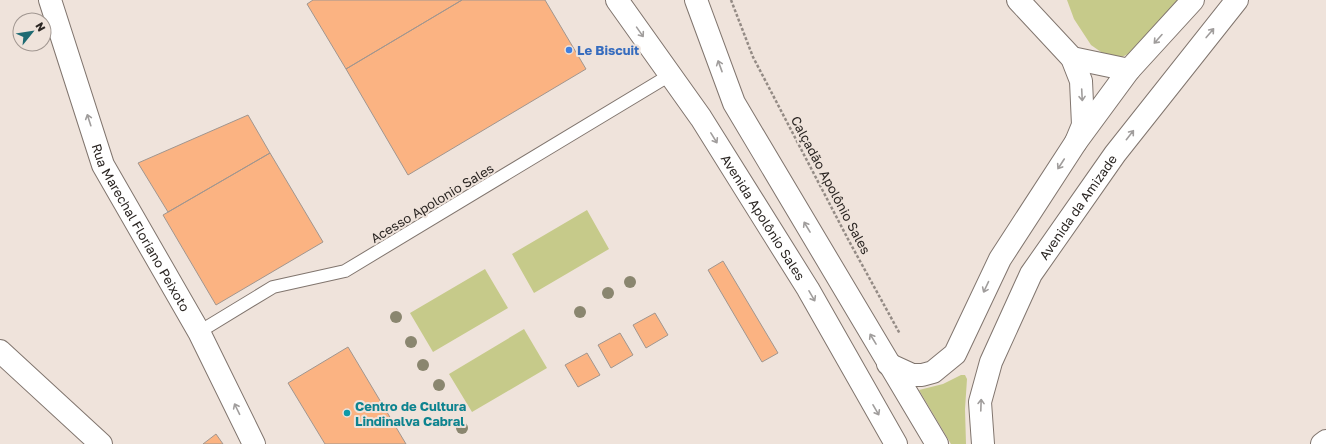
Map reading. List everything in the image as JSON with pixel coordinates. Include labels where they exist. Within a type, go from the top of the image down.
[{"type":"street","name":"Rua Marechal Floriano Peixoto","points":[[50,0],[103,165],[199,332],[254,444]]},
{"type":"street","name":"Avenida Apolônio Sales","points":[[617,0],[701,118],[808,289],[896,444]]},
{"type":"street","points":[[696,0],[734,103],[937,444]]},
{"type":"street","points":[[888,364],[912,375],[922,375],[933,372],[955,354],[1000,259],[1076,142],[1129,70],[1193,0]]},
{"type":"street","name":"Avenida da Amizade","points":[[983,444],[980,402],[991,362],[1031,274],[1115,154],[1237,0]]},
{"type":"street","points":[[1020,1],[1072,58],[1081,81],[1082,96],[1083,125],[1076,142]]},
{"type":"street","points":[[1072,58],[1129,70]]},
{"type":"street","points":[[1000,259],[1031,274]]},
{"type":"street","points":[[0,351],[101,444]]},
{"type":"street","points":[[1322,444],[1326,441]]},
{"type":"lane","name":"Acesso Apolonio Sales","points":[[199,332],[272,287],[345,271],[670,76]]},
{"type":"path","name":"Calçadão Apolônio Sales","points":[[731,0],[753,57],[849,241],[904,341]]},
{"type":"green space","points":[[1067,0],[1179,0],[1128,54],[1114,61],[1091,45],[1074,19]]},
{"type":"green space","points":[[587,210],[609,249],[534,293],[512,254]]},
{"type":"green space","points":[[485,269],[508,308],[433,352],[410,313]]},
{"type":"green space","points":[[524,329],[547,368],[472,412],[449,374]]},
{"type":"green space","points":[[961,375],[965,375],[967,379],[965,409],[966,444],[951,444],[919,390],[943,384]]},
{"type":"building","points":[[313,0],[462,0],[346,69],[307,4]]},
{"type":"building","points":[[462,0],[545,0],[586,69],[408,175],[346,69]]},
{"type":"building","points":[[248,115],[270,153],[168,212],[138,163]]},
{"type":"building","points":[[270,153],[323,242],[216,305],[163,215]]},
{"type":"building","points":[[723,261],[778,353],[762,362],[708,270]]},
{"type":"building","points":[[655,313],[668,335],[646,348],[633,325]]},
{"type":"building","points":[[620,333],[633,355],[611,368],[598,345]]},
{"type":"building","name":"Centro de Cultura Lindinalva Cabral","points":[[348,347],[406,444],[325,444],[288,383]]},
{"type":"building","points":[[587,353],[600,375],[578,387],[565,365]]},
{"type":"building","points":[[216,434],[223,444],[203,444]]},
{"type":"place","name":"Le Biscuit","points":[[569,50]]},
{"type":"place","name":"Centro de Cultura Lindinalva Cabral","points":[[347,413]]}]
